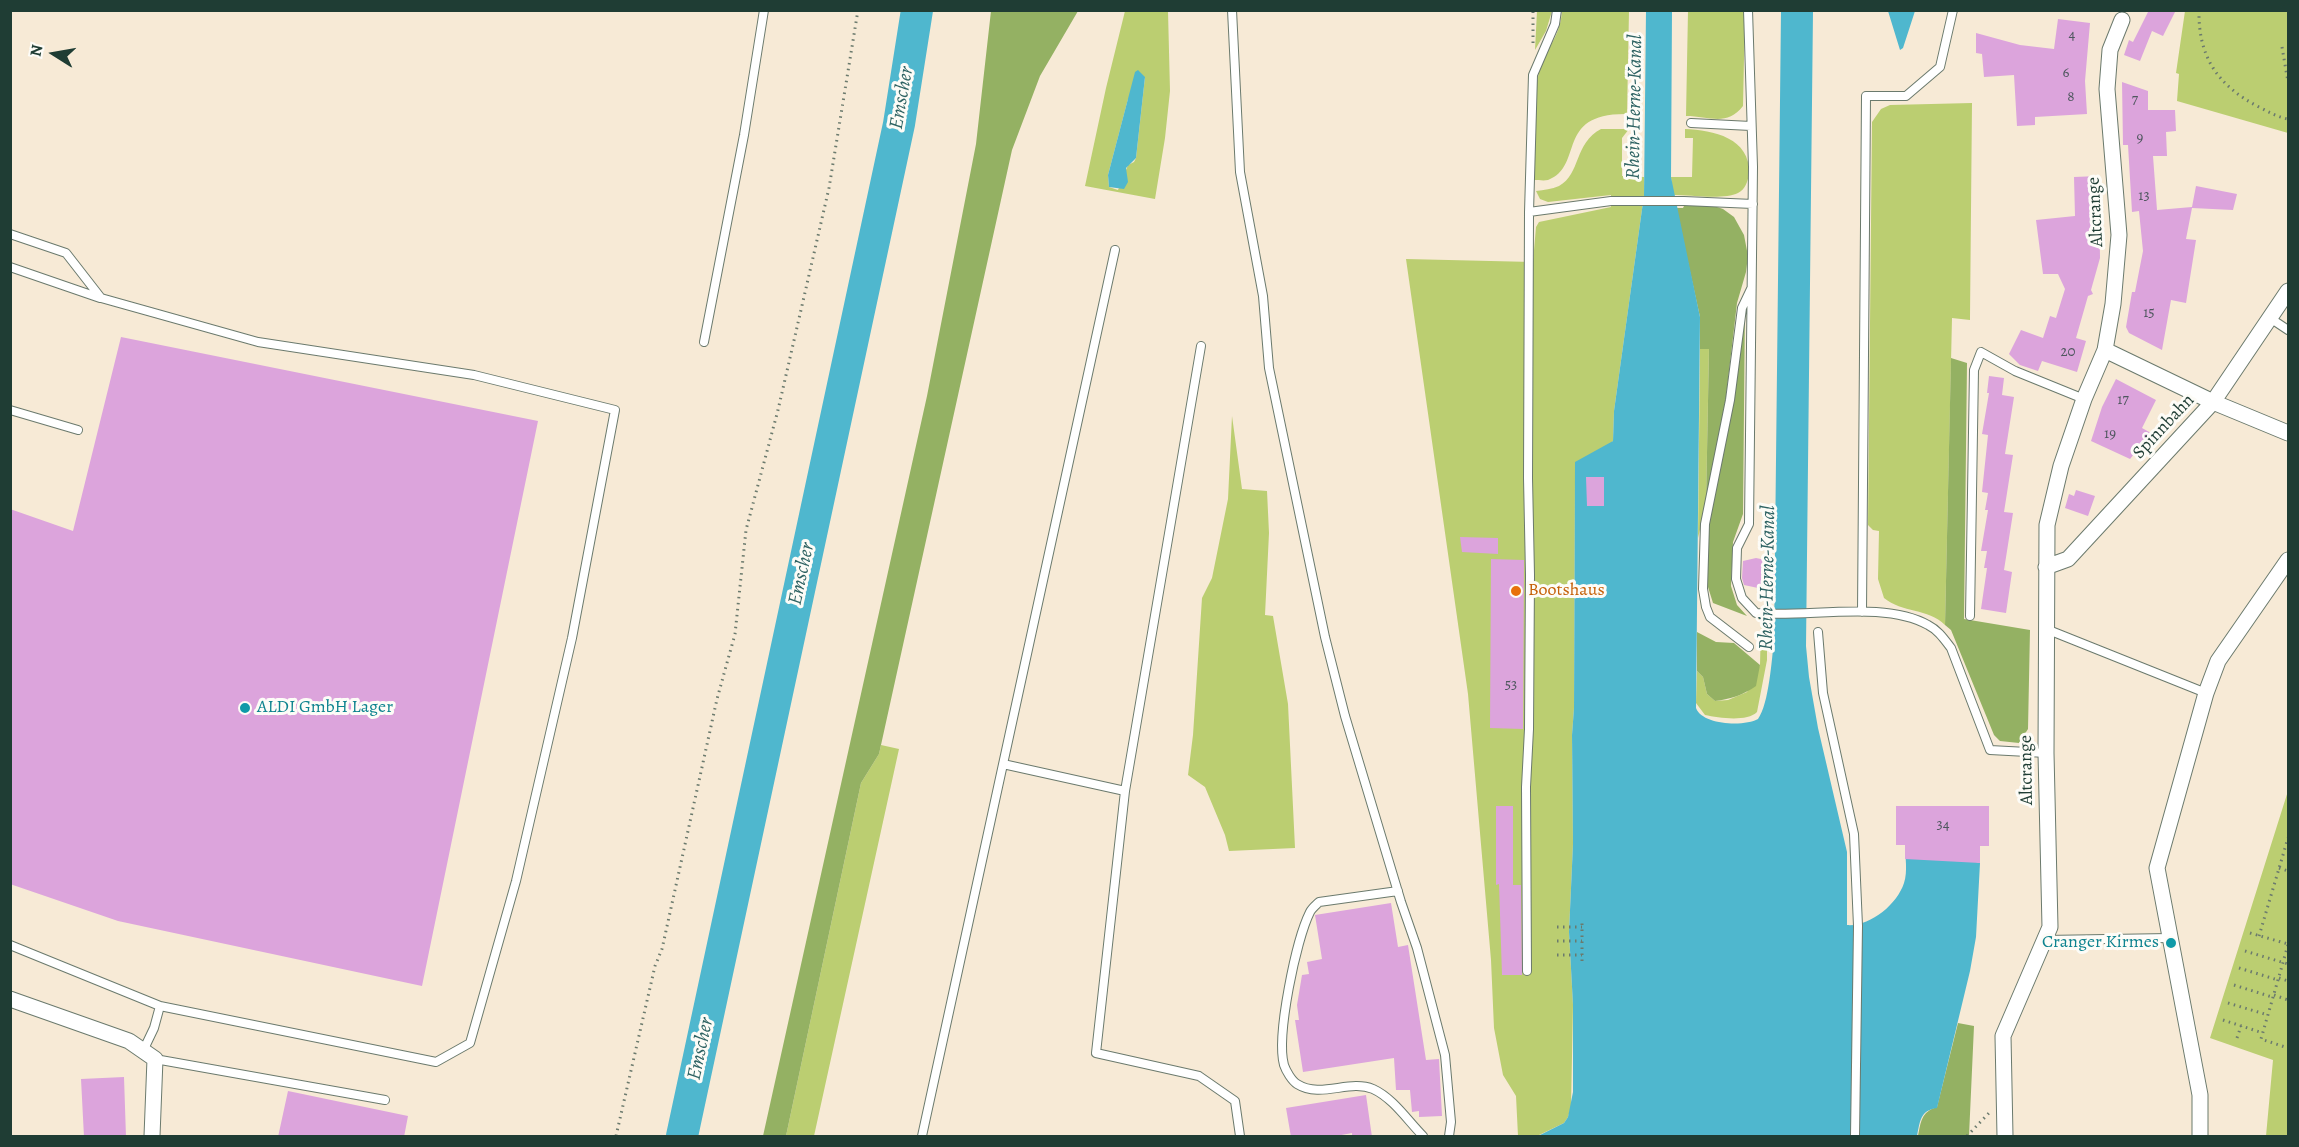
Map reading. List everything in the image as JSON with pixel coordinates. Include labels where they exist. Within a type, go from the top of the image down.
[{"type":"street","name":"Altcrange","points":[[2005,1137],[2003,1036],[2050,927],[2046,753],[2046,567],[2049,515],[2061,466],[2084,399],[2105,350],[2114,294],[2120,235],[2107,89],[2110,50],[2122,20]]},
{"type":"street","name":"Spinnbahn","points":[[2046,567],[2068,559],[2213,402],[2289,291]]},
{"type":"street","points":[[2105,350],[2213,402],[2289,433]]},
{"type":"street","points":[[2200,1137],[2200,1095],[2157,867],[2206,693],[2218,661],[2289,560]]},
{"type":"street","points":[[10,999],[129,1041],[149,1055],[153,1137]]},
{"type":"lane","points":[[704,342],[744,135],[764,10]]},
{"type":"lane","points":[[1232,10],[1240,172],[1263,296],[1269,368],[1328,648],[1345,716],[1417,948],[1445,1055],[1451,1122],[1449,1137]]},
{"type":"lane","points":[[1527,971],[1526,787],[1529,729],[1530,575],[1529,212],[1533,75],[1555,24],[1557,10]]},
{"type":"lane","points":[[1748,10],[1753,204],[1749,524],[1737,548],[1736,579],[1742,598],[1756,613],[1889,612],[1929,625],[1941,634],[1951,648],[1990,750],[2046,753]]},
{"type":"lane","points":[[1862,612],[1866,96],[1906,96],[1940,68],[1953,10]]},
{"type":"lane","points":[[1690,123],[1751,126]]},
{"type":"lane","points":[[1529,212],[1611,201],[1753,204]]},
{"type":"lane","points":[[10,234],[66,253],[101,298]]},
{"type":"lane","points":[[922,1137],[1115,250]]},
{"type":"lane","points":[[10,267],[101,298],[258,342],[474,375],[615,410],[572,638],[516,881],[470,1043],[436,1062],[160,1006],[10,945]]},
{"type":"lane","points":[[1749,647],[1710,617],[1703,588],[1705,524],[1730,400],[1742,308],[1752,288]]},
{"type":"lane","points":[[2270,318],[2289,330]]},
{"type":"lane","points":[[1201,346],[1125,791],[1096,1053],[1199,1076],[1235,1101],[1240,1137]]},
{"type":"lane","points":[[1970,616],[1974,370],[1981,352],[2015,371],[2084,399]]},
{"type":"lane","points":[[10,410],[78,430]]},
{"type":"lane","points":[[2046,629],[2206,693]]},
{"type":"lane","points":[[1818,632],[1823,693],[1854,834],[1858,926],[1855,1137]]},
{"type":"lane","points":[[1003,764],[1125,791]]},
{"type":"lane","points":[[1398,891],[1319,902],[1310,911],[1295,957],[1282,1032],[1284,1066],[1295,1083],[1310,1089],[1336,1089],[1358,1085],[1373,1089],[1386,1097],[1423,1137]]},
{"type":"lane","points":[[2044,940],[2170,938]]},
{"type":"lane","points":[[160,1006],[149,1055],[385,1100]]},
{"type":"path","points":[[616,1137],[655,966],[662,949],[717,699],[735,634],[746,530],[778,410],[829,188],[858,10]]},
{"type":"path","points":[[1533,10],[1532,38],[1535,66]]},
{"type":"path","points":[[2199,10],[2199,24],[2205,54],[2217,75],[2229,89],[2244,99],[2280,118],[2289,119]]},
{"type":"path","points":[[2282,47],[2289,82]]},
{"type":"path","points":[[2259,936],[2288,840]]},
{"type":"path","points":[[2279,868],[2289,871]]},
{"type":"path","points":[[1582,921],[1582,960]]},
{"type":"path","points":[[1557,927],[1582,927]]},
{"type":"path","points":[[2250,933],[2288,947],[2261,1039],[2289,1048]]},
{"type":"path","points":[[1557,941],[1582,941]]},
{"type":"path","points":[[2245,951],[2289,964]]},
{"type":"path","points":[[1557,955],[1582,955]]},
{"type":"path","points":[[2239,968],[2289,981]]},
{"type":"path","points":[[2234,985],[2289,1000]]},
{"type":"path","points":[[2228,1003],[2268,1016]]},
{"type":"path","points":[[2223,1020],[2263,1033]]},
{"type":"path","points":[[2237,1038],[2241,1026]]},
{"type":"path","points":[[1968,1137],[2004,1097]]},
{"type":"green space","points":[[991,11],[1078,11],[1040,76],[1012,150],[879,754],[861,783],[786,1136],[763,1136],[927,396],[976,144]]},
{"type":"green space","points":[[1125,11],[1168,11],[1170,91],[1155,199],[1085,186]],"holes":[[[1145,77],[1136,158],[1128,165],[1118,190],[1109,187],[1108,175],[1128,99]]]},
{"type":"green space","points":[[1537,11],[1552,11],[1546,31],[1535,50]]},
{"type":"green space","points":[[1562,11],[1629,11],[1627,114],[1604,116],[1589,122],[1574,141],[1566,164],[1559,173],[1548,180],[1534,180],[1534,112],[1539,72],[1558,29]]},
{"type":"green space","points":[[1688,11],[1745,11],[1743,106],[1731,116],[1717,119],[1686,116]]},
{"type":"green space","points":[[2185,11],[2288,11],[2288,133],[2177,101],[2179,74],[2176,73]]},
{"type":"green space","points":[[1972,103],[1970,320],[1952,318],[1945,625],[1931,616],[1891,603],[1884,598],[1878,579],[1879,531],[1873,530],[1868,525],[1872,122],[1881,109],[1890,105]]},
{"type":"green space","points":[[1601,129],[1629,129],[1622,138],[1622,176],[1644,177],[1644,195],[1614,411],[1613,441],[1575,481],[1573,844],[1569,932],[1573,1005],[1571,1107],[1564,1123],[1537,1136],[1518,1136],[1516,1096],[1503,1075],[1494,1028],[1491,960],[1468,694],[1406,259],[1533,262],[1536,227],[1539,222],[1611,207],[1611,195],[1548,202],[1540,199],[1536,191],[1559,186],[1566,181],[1586,142]]},
{"type":"green space","points":[[1685,129],[1718,134],[1737,144],[1744,152],[1748,162],[1749,177],[1743,190],[1724,196],[1673,195],[1671,177],[1692,177],[1693,138],[1685,138]]},
{"type":"green space","points":[[1714,206],[1734,217],[1744,235],[1748,256],[1737,303],[1726,397],[1706,504],[1709,349],[1700,349],[1700,317],[1676,208]]},
{"type":"green space","points":[[1745,305],[1743,514],[1733,542],[1731,586],[1737,605],[1747,616],[1713,603],[1708,587],[1708,526]]},
{"type":"green space","points":[[1709,348],[1706,504],[1698,538],[1700,349]]},
{"type":"green space","points":[[1951,358],[1967,363],[1964,619],[2030,630],[2028,729],[2019,743],[2000,741],[1994,735],[1951,630],[1945,625]]},
{"type":"green space","points":[[1232,416],[1242,489],[1267,491],[1269,533],[1265,615],[1273,616],[1288,704],[1295,848],[1229,851],[1225,835],[1205,787],[1188,775],[1193,735],[1202,598],[1212,578],[1228,499]]},
{"type":"green space","points":[[1761,622],[1767,622],[1767,660],[1757,712],[1740,718],[1705,715],[1696,703],[1697,671],[1703,677],[1707,694],[1715,701],[1728,700],[1747,692],[1760,665]]},
{"type":"green space","points":[[1697,632],[1716,642],[1734,643],[1760,665],[1756,686],[1732,698],[1715,701],[1707,694],[1703,677],[1697,671]]},
{"type":"green space","points":[[881,745],[899,749],[814,1136],[786,1136],[861,783],[879,754]]},
{"type":"green space","points":[[2288,791],[2288,1136],[2266,1136],[2273,1060],[2210,1038]]},
{"type":"green space","points":[[1958,1023],[1974,1026],[1969,1136],[1918,1136],[1925,1115],[1937,1107]]},
{"type":"water","points":[[1646,11],[1672,11],[1671,177],[1700,317],[1696,708],[1706,718],[1734,724],[1752,722],[1758,719],[1762,712],[1774,639],[1781,11],[1813,11],[1806,646],[1818,728],[1847,852],[1847,925],[1855,925],[1873,918],[1895,899],[1905,878],[1905,845],[1980,863],[1976,937],[1970,971],[1937,1108],[1924,1114],[1917,1136],[1538,1136],[1564,1123],[1568,1117],[1573,1092],[1573,1005],[1569,932],[1573,844],[1575,462],[1613,441],[1614,411],[1644,195]]},
{"type":"water","points":[[1888,11],[1915,11],[1903,48],[1900,50]]},
{"type":"water","points":[[1138,70],[1145,77],[1136,158],[1126,168],[1128,182],[1124,189],[1109,187],[1108,175],[1135,72]]},
{"type":"building","points":[[2149,10],[2176,10],[2163,36],[2152,31],[2140,61],[2124,55],[2129,40],[2133,42]]},
{"type":"building","points":[[2058,19],[2090,23],[2085,81],[2087,114],[2035,117],[2035,125],[2017,126],[2014,75],[1984,77],[1982,54],[1976,53],[1976,33],[2020,45],[2054,49]]},
{"type":"building","points":[[2122,82],[2148,91],[2148,110],[2175,110],[2176,131],[2166,132],[2167,156],[2153,156],[2157,210],[2192,207],[2196,186],[2237,194],[2233,210],[2192,208],[2186,239],[2196,240],[2186,303],[2171,300],[2162,350],[2129,333],[2126,327],[2143,251],[2139,211],[2132,212],[2128,145],[2123,145]]},
{"type":"building","points":[[2099,176],[2100,258],[2091,290],[2093,294],[2088,296],[2076,338],[2086,341],[2077,372],[2042,361],[2038,371],[2020,365],[2009,354],[2021,330],[2043,338],[2050,316],[2056,318],[2065,289],[2058,274],[2043,274],[2036,220],[2075,216],[2074,177]]},
{"type":"building","name":"ALDI GmbH Lager","points":[[121,337],[538,421],[422,986],[118,921],[10,884],[10,509],[73,531]]},
{"type":"building","points":[[1989,376],[2004,378],[2002,395],[2014,397],[2005,454],[2013,455],[2004,512],[2013,513],[2004,570],[2012,572],[2006,613],[1981,609],[1987,551],[1981,551],[1988,510],[1985,510],[1988,493],[1982,492],[1988,435],[1982,434],[1989,393],[1987,393]]},
{"type":"building","points":[[2116,379],[2156,400],[2142,428],[2151,433],[2130,459],[2091,441],[2102,407]]},
{"type":"building","points":[[1586,477],[1604,477],[1604,506],[1587,506]]},
{"type":"building","points":[[2076,490],[2095,496],[2088,516],[2065,508],[2069,494],[2074,496]]},
{"type":"building","points":[[1460,537],[1498,538],[1498,554],[1462,552]]},
{"type":"building","points":[[1756,558],[1775,562],[1775,585],[1758,588],[1744,585],[1743,561]]},
{"type":"building","points":[[1491,559],[1524,560],[1523,729],[1490,728]]},
{"type":"building","points":[[1496,806],[1513,806],[1513,885],[1521,885],[1522,975],[1502,975],[1499,884],[1496,885]]},
{"type":"building","points":[[1896,806],[1989,806],[1989,846],[1980,846],[1980,863],[1905,859],[1905,845],[1896,845]]},
{"type":"building","points":[[1391,903],[1398,947],[1408,945],[1426,1060],[1439,1059],[1442,1116],[1419,1117],[1419,1111],[1412,1112],[1410,1090],[1396,1090],[1394,1058],[1303,1072],[1295,1020],[1299,1020],[1297,1005],[1302,975],[1309,974],[1307,962],[1322,959],[1315,915]]},
{"type":"building","points":[[124,1077],[126,1137],[84,1137],[81,1079]]},
{"type":"building","points":[[288,1091],[408,1116],[404,1137],[278,1137]]},
{"type":"building","points":[[1366,1095],[1372,1137],[1352,1137],[1352,1133],[1331,1137],[1291,1137],[1286,1108]]},
{"type":"waterway","name":"Emscher","points":[[682,1136],[899,124],[917,10]]},
{"type":"place","name":"Bootshaus","points":[[1516,591]]},
{"type":"place","name":"ALDI GmbH Lager","points":[[245,708]]},
{"type":"place","name":"Cranger Kirmes","points":[[2171,943]]},
{"type":"water label","name":"Rhein-Herne-Kanal","points":[[1635,107]]},
{"type":"water label","name":"Rhein-Herne-Kanal","points":[[1768,578]]}]
